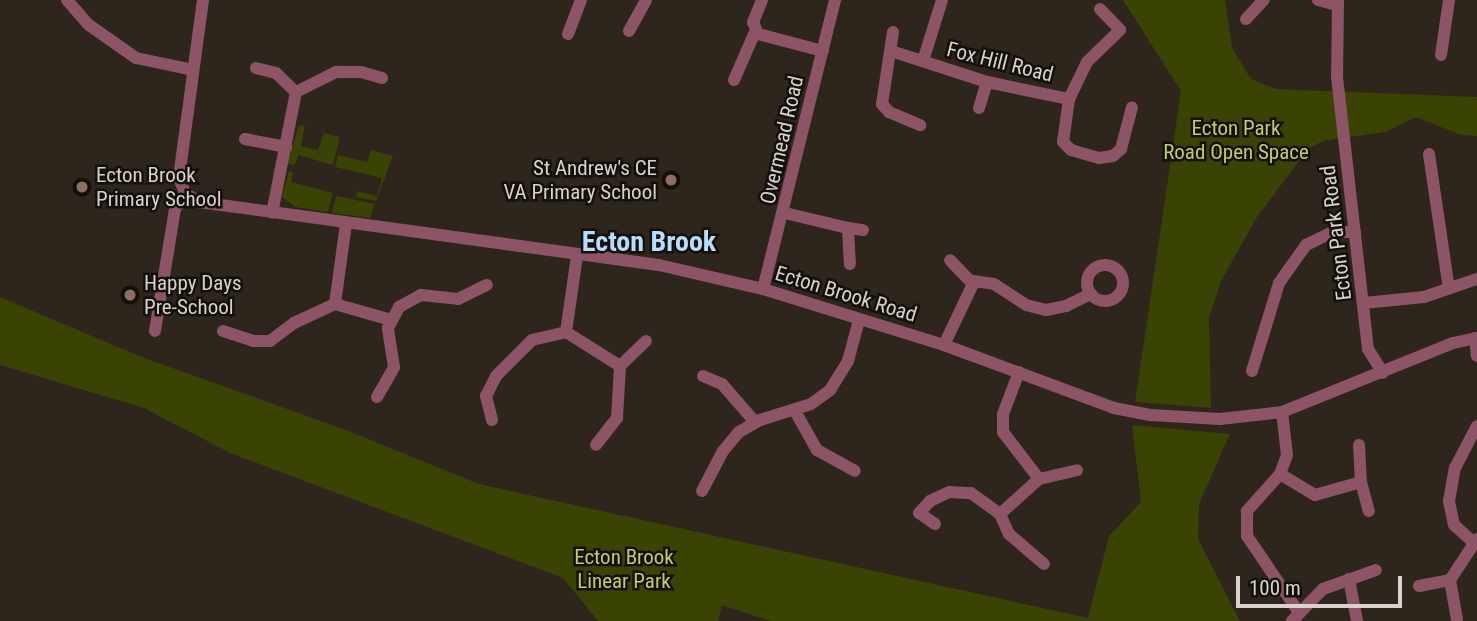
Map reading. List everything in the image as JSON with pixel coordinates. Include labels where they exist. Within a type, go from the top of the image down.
[{"type":"street","points":[[67,0],[89,25],[135,58],[193,70]]},
{"type":"street","points":[[155,331],[175,209],[185,193],[179,178],[203,0]]},
{"type":"street","points":[[568,34],[581,0]]},
{"type":"street","points":[[629,31],[646,0]]},
{"type":"street","points":[[734,80],[755,32],[753,22],[762,0]]},
{"type":"street","name":"Overmead Road","points":[[764,289],[785,213],[835,0]]},
{"type":"street","name":"Fox Hill Road","points":[[923,61],[943,0]]},
{"type":"street","points":[[1246,19],[1264,0]]},
{"type":"street","points":[[1318,0],[1338,2]]},
{"type":"street","points":[[1441,55],[1449,0]]},
{"type":"street","name":"Ecton Park Road","points":[[1338,2],[1337,77],[1368,349],[1384,373]]},
{"type":"street","points":[[1100,9],[1120,30],[1087,62],[1069,99],[1063,142],[1071,150],[1099,158],[1113,156],[1121,149],[1132,107]]},
{"type":"street","points":[[755,32],[823,51]]},
{"type":"street","points":[[893,32],[882,104],[894,115],[920,125]]},
{"type":"street","name":"Fox Hill Road","points":[[891,51],[987,82],[1069,99]]},
{"type":"street","points":[[256,68],[276,73],[296,92]]},
{"type":"street","points":[[296,92],[336,72],[361,72],[382,78]]},
{"type":"street","points":[[979,108],[987,82]]},
{"type":"street","points":[[272,213],[296,92]]},
{"type":"street","points":[[245,139],[286,147]]},
{"type":"street","points":[[1430,154],[1449,289]]},
{"type":"street","name":"Ecton Brook Road","points":[[185,193],[216,206],[659,265],[764,289],[944,345],[1088,399],[1151,415],[1186,418],[1282,412],[1476,338]]},
{"type":"street","points":[[785,213],[863,230]]},
{"type":"street","points":[[335,304],[346,224]]},
{"type":"street","points":[[848,228],[850,264]]},
{"type":"street","points":[[1251,371],[1279,283],[1306,245],[1333,232],[1355,232]]},
{"type":"street","points":[[566,332],[577,256]]},
{"type":"street","points":[[950,260],[972,281],[994,284],[1026,305],[1045,310],[1066,306],[1091,293]]},
{"type":"street","points":[[1364,303],[1424,297],[1477,279]]},
{"type":"street","points":[[944,345],[972,281]]},
{"type":"street","points":[[377,397],[394,368],[388,336],[391,320],[413,298],[458,299],[488,285]]},
{"type":"street","points":[[223,331],[253,341],[270,341],[294,323],[335,304],[391,320]]},
{"type":"street","points":[[702,491],[723,451],[755,422],[795,411],[821,397],[837,381],[859,320]]},
{"type":"street","points":[[492,420],[486,396],[496,376],[532,340],[566,332],[621,366]]},
{"type":"street","points":[[1476,338],[1477,356]]},
{"type":"street","points":[[596,445],[617,418],[621,366],[646,341]]},
{"type":"street","points":[[1020,372],[1003,414],[1003,432],[1039,479]]},
{"type":"street","points":[[703,376],[722,384],[755,422]]},
{"type":"street","points":[[795,411],[817,450],[855,471]]},
{"type":"street","points":[[1282,412],[1287,455],[1280,474],[1247,511],[1247,536],[1295,616],[1323,589],[1376,569]]},
{"type":"street","points":[[1457,619],[1450,580],[1475,540],[1454,525],[1449,501],[1455,468],[1477,426]]},
{"type":"street","points":[[1359,445],[1361,482],[1369,511]]},
{"type":"street","points":[[1000,514],[1039,479],[1077,470]]},
{"type":"street","points":[[1280,474],[1315,495],[1361,482]]},
{"type":"street","points":[[935,524],[919,513],[949,492],[978,495],[1000,514],[1009,534],[1044,565]]},
{"type":"street","points":[[1349,579],[1357,621]]},
{"type":"street","points":[[1419,586],[1450,580]]},
{"type":"green space","name":"Ecton Park Road Open Space","points":[[1123,0],[1225,0],[1232,48],[1251,79],[1276,89],[1477,97],[1477,136],[1461,135],[1416,117],[1385,132],[1323,141],[1308,149],[1257,217],[1221,281],[1209,318],[1211,408],[1135,402],[1181,91]]},
{"type":"green space","points":[[299,125],[305,126],[301,146],[318,150],[324,133],[340,137],[333,165],[298,155],[295,165],[287,164]]},
{"type":"green space","points":[[371,150],[393,156],[376,201],[356,197],[358,191],[377,196],[382,178],[335,167],[338,155],[367,162]]},
{"type":"green space","points":[[289,171],[293,172],[291,182],[333,193],[328,212],[295,207],[282,197]]},
{"type":"green space","points":[[336,196],[375,204],[370,218],[332,213]]},
{"type":"green space","name":"Ecton Brook Linear Park","points":[[0,297],[139,356],[346,430],[479,484],[1088,618],[1109,536],[1141,502],[1132,425],[1230,434],[1199,504],[1198,539],[1240,621],[770,621],[722,605],[718,621],[598,621],[563,578],[230,453],[144,408],[0,365]]},
{"type":"place","name":"St Andrew's CE VA Primary School","points":[[671,180]]},
{"type":"place","name":"Ecton Brook Primary School","points":[[82,187]]},
{"type":"place","name":"Happy Days Pre-School","points":[[130,295]]},
{"type":"district","name":"Ecton Brook","points":[[649,242]]}]
